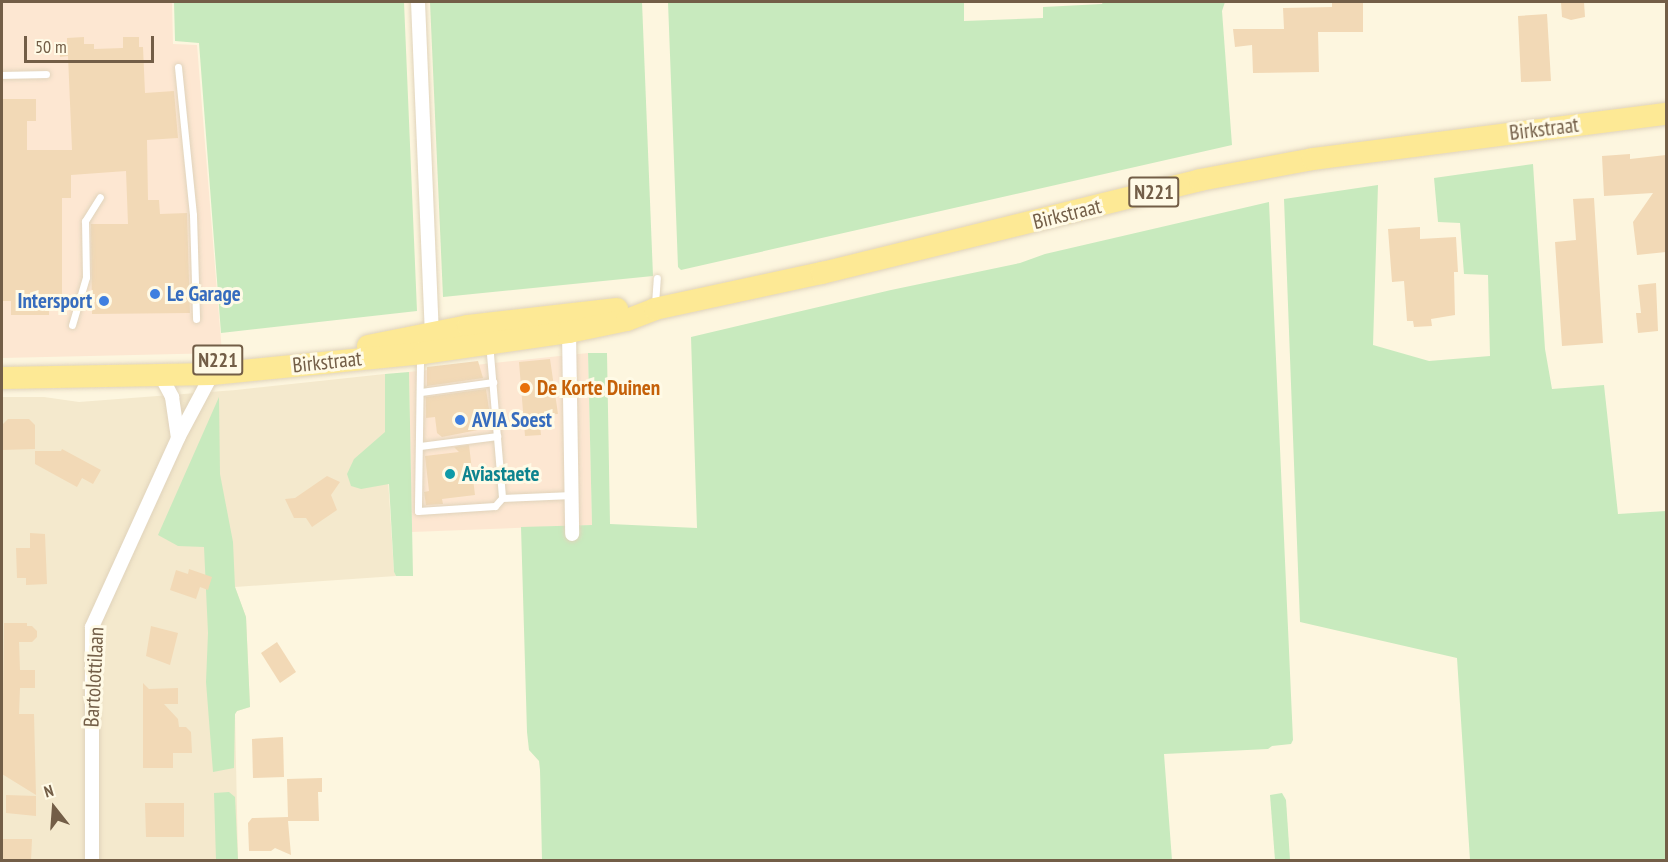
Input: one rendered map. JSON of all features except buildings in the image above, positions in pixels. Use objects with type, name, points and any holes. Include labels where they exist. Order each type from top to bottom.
[{"type":"main road","name":"Birkstraat","points":[[2,378],[212,374],[422,358],[489,348],[627,320],[652,310],[822,273],[1200,180],[1313,159],[1666,114]]},
{"type":"main road","name":"Birkstraat","points":[[2,366],[199,361],[371,345],[432,332],[526,318],[624,309],[652,310]]},
{"type":"street","points":[[418,2],[432,332],[422,358]]},
{"type":"street","points":[[468,326],[489,348],[496,330],[526,318]]},
{"type":"street","points":[[568,332],[572,534]]},
{"type":"street","name":"Bartolottilaan","points":[[92,861],[92,627],[178,438],[212,374]]},
{"type":"street","points":[[161,376],[172,397],[178,438]]},
{"type":"lane","points":[[178,67],[193,215],[196,319]]},
{"type":"lane","points":[[2,75],[46,75]]},
{"type":"lane","points":[[72,325],[86,277],[85,221],[100,197]]},
{"type":"lane","points":[[652,310],[657,278]]},
{"type":"lane","points":[[422,358],[418,512],[495,506],[502,498],[489,348]]},
{"type":"lane","points":[[421,392],[493,382]]},
{"type":"lane","points":[[420,446],[497,436]]},
{"type":"lane","points":[[502,498],[572,495]]},
{"type":"shaded area","points":[[2,2],[172,2],[173,44],[197,45],[222,353],[2,358]]},
{"type":"shaded area","points":[[588,353],[592,525],[412,532],[409,372]]},
{"type":"shaded area","points":[[385,374],[385,432],[396,576],[235,587],[246,617],[250,707],[237,711],[235,714],[238,860],[2,860],[2,397],[44,397],[79,402],[236,390]]},
{"type":"green space","points":[[174,2],[404,2],[417,311],[221,333],[199,43],[175,41]]},
{"type":"green space","points":[[430,2],[642,2],[653,276],[443,297]]},
{"type":"green space","points":[[668,2],[964,2],[964,21],[1043,18],[1043,7],[1102,4],[1103,2],[1225,2],[1222,11],[1232,145],[681,270],[678,267]]},
{"type":"green space","points":[[1533,164],[1545,349],[1552,389],[1604,385],[1618,514],[1666,511],[1666,860],[1470,860],[1457,658],[1300,622],[1284,199],[1378,185],[1373,345],[1429,361],[1490,356],[1488,275],[1464,274],[1460,223],[1438,222],[1434,178]]},
{"type":"green space","points":[[1269,202],[1293,740],[1291,744],[1272,746],[1268,749],[1164,754],[1172,860],[542,860],[539,761],[529,750],[527,732],[521,527],[592,525],[588,353],[607,353],[610,524],[697,528],[691,337],[891,290],[1020,263],[1045,254]]},
{"type":"green space","points":[[409,372],[413,576],[396,576],[389,484],[361,489],[351,486],[347,474],[354,459],[385,432],[385,374]]},
{"type":"green space","points":[[219,397],[220,474],[233,542],[235,587],[246,617],[250,707],[237,711],[235,714],[234,768],[213,772],[206,682],[208,633],[204,547],[178,546],[158,535]]},
{"type":"green space","points":[[229,792],[235,797],[238,860],[216,860],[214,793]]},
{"type":"green space","points":[[1282,793],[1286,800],[1290,860],[1275,860],[1270,795]]},
{"type":"place","name":"Le Garage","points":[[155,294]]},
{"type":"place","name":"Intersport","points":[[104,301]]},
{"type":"place","name":"De Korte Duinen","points":[[525,388]]},
{"type":"place","name":"AVIA Soest","points":[[460,420]]},
{"type":"place","name":"Aviastaete","points":[[450,474]]}]
